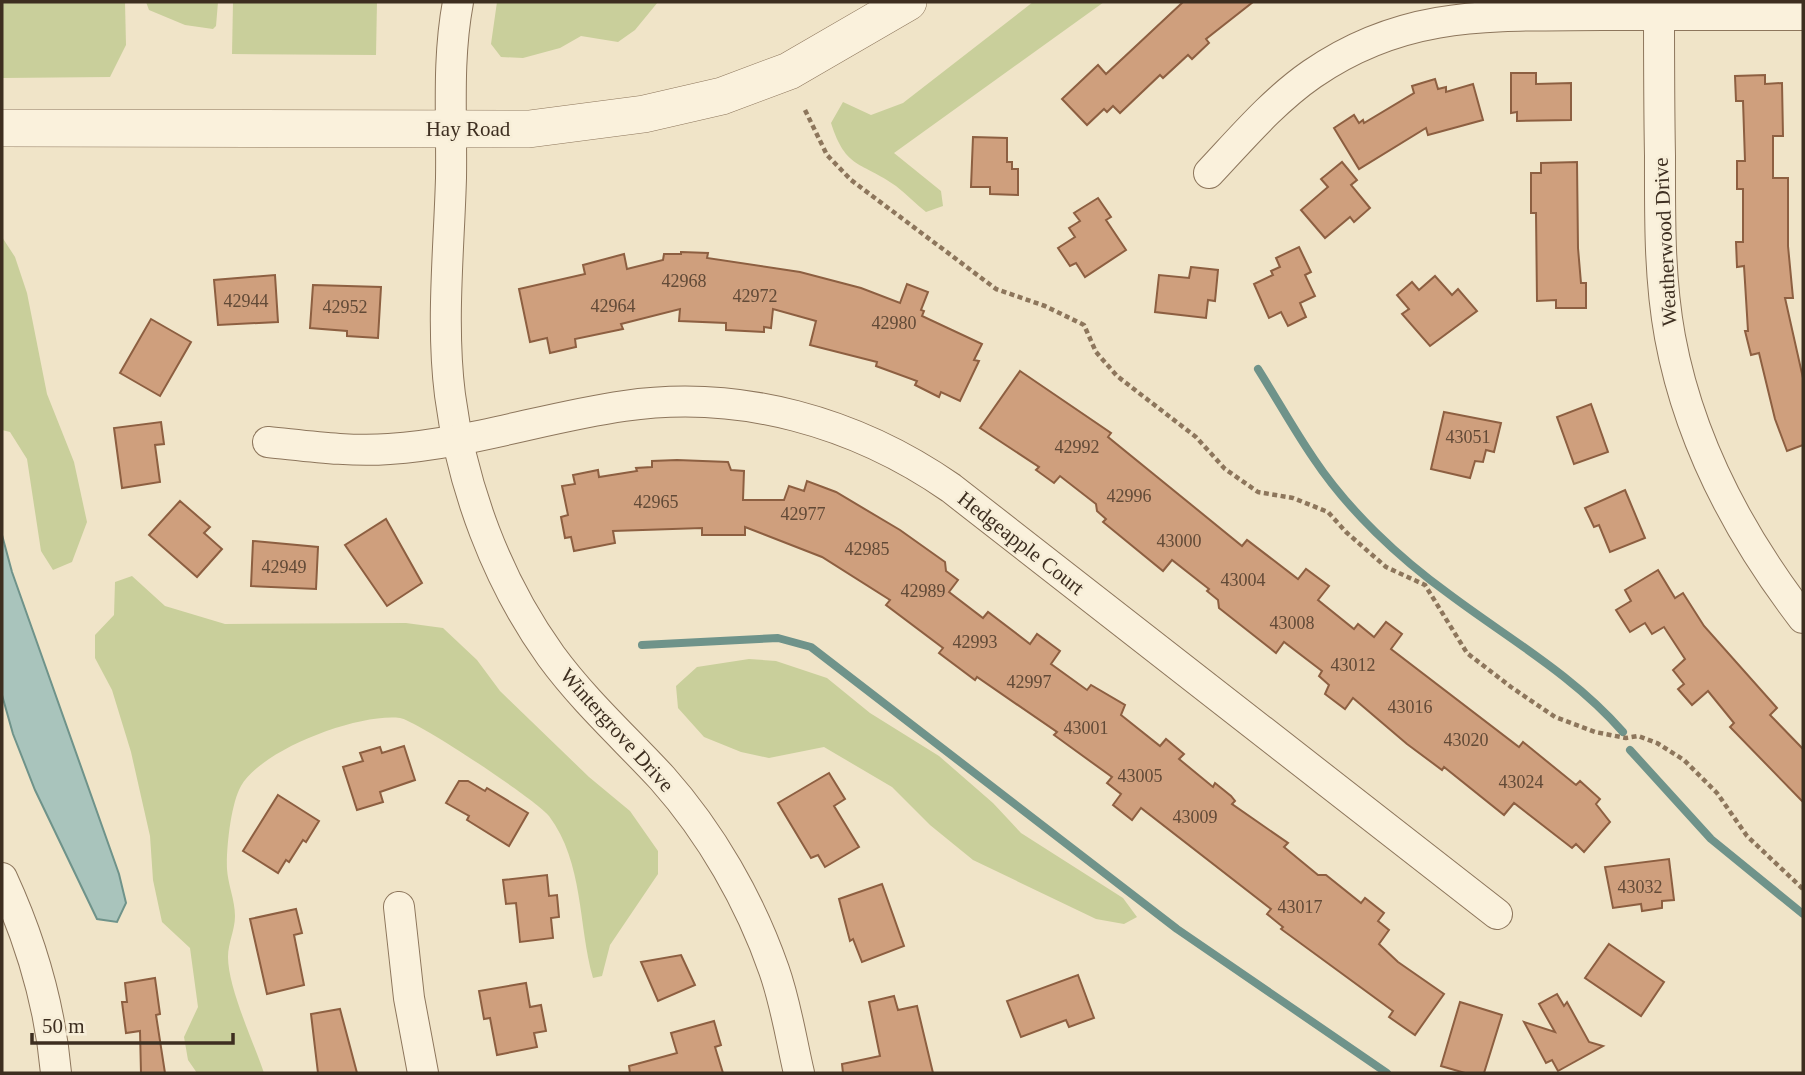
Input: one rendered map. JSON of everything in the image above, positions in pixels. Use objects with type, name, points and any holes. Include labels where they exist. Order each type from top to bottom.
[{"type":"street","name":"Wintergrove Drive","points":[[458,2],[449,71],[452,130],[447,350],[458,438],[476,506],[501,569],[552,656],[599,714],[663,779],[727,869],[758,929],[774,971],[799,1073]]},
{"type":"street","name":"Hay Road","points":[[2,128],[529,129],[644,114],[722,96],[789,71],[908,2]]},
{"type":"street","points":[[1209,173],[1277,102],[1311,74],[1359,46],[1410,27],[1476,16],[1659,8],[1803,15]]},
{"type":"street","name":"Weatherwood Drive","points":[[1659,8],[1660,230],[1670,338],[1697,430],[1717,480],[1753,548],[1803,618]]},
{"type":"street","name":"Hedgeapple Court","points":[[268,442],[345,449],[390,449],[625,406],[717,402],[763,408],[807,418],[882,447],[951,488],[1497,914]]},
{"type":"street","points":[[2,878],[19,915],[40,977],[53,1042],[56,1073]]},
{"type":"street","points":[[399,907],[409,998],[423,1073]]},
{"type":"path","points":[[805,110],[827,155],[850,180],[996,289],[1045,306],[1084,325],[1096,352],[1117,376],[1196,437],[1225,469],[1258,492],[1293,498],[1328,512],[1346,532],[1386,566],[1425,585],[1467,653],[1511,687],[1556,717],[1595,732],[1626,738],[1638,736],[1657,743],[1684,760],[1717,793],[1747,836],[1803,889]]},
{"type":"green space","points":[[2,2],[125,2],[126,45],[110,77],[2,78]]},
{"type":"green space","points":[[146,2],[218,2],[216,26],[213,29],[185,25],[149,10]]},
{"type":"green space","points":[[233,2],[377,2],[376,55],[232,54]]},
{"type":"green space","points":[[497,2],[658,2],[635,30],[618,42],[581,36],[560,48],[523,58],[501,57],[491,44]]},
{"type":"green space","points":[[1033,2],[1104,2],[894,153],[941,191],[943,206],[926,212],[896,186],[849,157],[831,123],[843,102],[871,115],[903,103]]},
{"type":"green space","points":[[2,237],[15,257],[27,293],[47,394],[74,462],[87,522],[72,562],[53,570],[41,551],[27,459],[10,432],[2,430]]},
{"type":"green space","points":[[132,576],[165,606],[225,624],[406,623],[443,628],[477,660],[500,691],[589,777],[630,811],[658,851],[658,874],[610,945],[602,976],[593,978],[569,854],[549,816],[501,779],[411,722],[400,718],[361,721],[313,736],[269,759],[252,772],[237,794],[227,850],[235,916],[229,947],[229,970],[264,1073],[197,1073],[188,1060],[184,1037],[198,1007],[190,948],[162,922],[153,880],[150,836],[131,752],[112,690],[95,658],[95,635],[114,615],[115,582]]},
{"type":"green space","points":[[749,659],[776,661],[827,678],[870,713],[939,756],[993,803],[1021,833],[1123,898],[1137,917],[1124,924],[1096,919],[973,860],[930,825],[892,787],[824,747],[769,758],[741,752],[704,737],[678,708],[676,686],[697,667]]},
{"type":"water","points":[[2,535],[12,572],[119,874],[126,903],[117,922],[97,919],[35,790],[13,734],[2,695]]},
{"type":"building","points":[[1183,2],[1253,2],[1206,39],[1209,43],[1192,59],[1188,55],[1163,78],[1160,75],[1120,113],[1113,106],[1107,112],[1104,109],[1087,125],[1062,99],[1098,65],[1106,74]]},
{"type":"building","points":[[1511,73],[1536,73],[1536,84],[1571,83],[1571,120],[1517,121],[1517,112],[1511,113]]},
{"type":"building","points":[[1765,75],[1765,84],[1782,83],[1783,136],[1773,136],[1773,178],[1788,178],[1788,246],[1793,298],[1785,298],[1803,378],[1803,445],[1787,451],[1775,419],[1759,353],[1751,355],[1745,331],[1748,331],[1744,266],[1737,267],[1736,242],[1743,242],[1743,189],[1737,189],[1737,161],[1745,161],[1743,101],[1736,101],[1735,76]]},
{"type":"building","points":[[1435,79],[1438,89],[1446,87],[1446,92],[1473,84],[1483,120],[1428,135],[1426,128],[1359,169],[1334,128],[1354,115],[1359,123],[1363,120],[1364,123],[1414,93],[1412,86]]},
{"type":"building","points":[[973,137],[1007,138],[1007,162],[1012,162],[1012,169],[1018,169],[1018,195],[990,194],[990,187],[971,187]]},
{"type":"building","points":[[1342,162],[1357,180],[1351,185],[1370,208],[1354,222],[1350,217],[1325,238],[1301,210],[1328,187],[1321,179]]},
{"type":"building","points":[[1577,162],[1578,248],[1581,283],[1586,283],[1586,308],[1556,308],[1556,300],[1537,301],[1536,213],[1531,213],[1531,173],[1541,173],[1541,163]]},
{"type":"building","points":[[1098,198],[1111,217],[1106,220],[1126,250],[1085,277],[1076,263],[1070,266],[1058,248],[1075,237],[1069,228],[1080,221],[1074,213]]},
{"type":"building","points":[[1299,247],[1311,272],[1305,275],[1315,296],[1300,303],[1306,317],[1288,326],[1281,312],[1269,318],[1254,284],[1273,275],[1271,271],[1280,267],[1276,258]]},
{"type":"building","points":[[708,253],[707,258],[800,272],[861,288],[900,303],[907,284],[928,292],[921,310],[924,311],[922,316],[982,344],[974,360],[979,361],[960,401],[941,392],[939,397],[915,385],[917,381],[876,366],[877,362],[810,345],[816,321],[773,309],[771,328],[764,327],[764,332],[726,330],[726,323],[679,321],[680,309],[621,324],[623,329],[575,339],[576,347],[550,353],[547,338],[530,342],[519,289],[585,274],[583,265],[624,254],[627,269],[663,260],[664,254]]},
{"type":"building","points":[[1191,267],[1218,270],[1215,301],[1208,300],[1206,318],[1155,312],[1159,275],[1189,278]]},
{"type":"building","points":[[275,275],[278,322],[218,325],[214,280]]},
{"type":"building","points":[[1435,276],[1452,295],[1458,289],[1477,311],[1430,346],[1402,314],[1409,309],[1397,295],[1412,282],[1419,290]]},
{"type":"building","points":[[313,285],[381,287],[378,338],[347,336],[347,331],[310,328]]},
{"type":"building","points":[[151,319],[191,342],[160,396],[120,373]]},
{"type":"building","points":[[1020,371],[1111,433],[1108,437],[1242,546],[1247,540],[1298,579],[1306,569],[1329,586],[1318,600],[1354,629],[1358,624],[1374,637],[1386,622],[1402,634],[1391,649],[1519,747],[1523,742],[1576,785],[1580,781],[1600,799],[1596,804],[1610,822],[1584,852],[1576,844],[1572,848],[1514,803],[1504,815],[1444,767],[1442,770],[1407,744],[1353,698],[1345,709],[1325,694],[1329,685],[1319,676],[1322,671],[1284,642],[1276,653],[1219,608],[1218,600],[1207,591],[1209,589],[1172,560],[1163,571],[1103,522],[1106,519],[1097,511],[1096,504],[1060,476],[1054,483],[1036,470],[1039,467],[980,428]]},
{"type":"building","points":[[1591,404],[1608,452],[1574,464],[1557,417]]},
{"type":"building","points":[[1444,412],[1501,423],[1494,452],[1486,450],[1483,462],[1475,461],[1470,478],[1431,469]]},
{"type":"building","points":[[161,422],[164,444],[155,445],[160,482],[122,488],[114,428]]},
{"type":"building","points":[[652,461],[728,462],[731,470],[744,471],[743,500],[784,500],[789,486],[804,491],[807,481],[836,492],[900,530],[945,562],[946,571],[958,580],[949,592],[983,618],[988,612],[1030,644],[1037,634],[1060,651],[1051,664],[1087,690],[1091,685],[1125,705],[1121,715],[1160,746],[1166,739],[1184,754],[1179,759],[1213,787],[1215,783],[1231,796],[1235,801],[1232,804],[1288,843],[1284,847],[1318,875],[1326,875],[1361,903],[1365,898],[1384,913],[1378,921],[1389,930],[1379,944],[1398,962],[1444,994],[1415,1035],[1389,1017],[1393,1011],[1281,929],[1283,927],[1267,914],[1271,909],[1141,808],[1132,820],[1113,805],[1121,794],[1107,783],[1112,777],[1054,735],[1057,732],[977,677],[975,680],[939,653],[943,648],[886,605],[890,600],[822,557],[745,527],[745,535],[702,535],[702,528],[613,531],[615,543],[574,551],[571,537],[565,538],[561,517],[568,515],[562,486],[575,484],[573,475],[598,470],[599,477],[652,467]]},
{"type":"building","points":[[1625,490],[1645,538],[1610,552],[1599,525],[1594,527],[1585,508]]},
{"type":"building","points":[[180,501],[210,527],[204,533],[222,549],[197,577],[149,535]]},
{"type":"building","points":[[386,519],[422,583],[387,606],[345,545]]},
{"type":"building","points":[[253,541],[318,547],[316,589],[251,586]]},
{"type":"building","points":[[1658,570],[1675,598],[1683,593],[1704,626],[1777,708],[1770,715],[1803,749],[1803,802],[1730,727],[1734,723],[1708,691],[1692,705],[1678,689],[1684,684],[1673,670],[1685,659],[1664,627],[1652,634],[1645,623],[1630,632],[1616,610],[1631,601],[1625,590]]},
{"type":"building","points":[[404,746],[415,780],[380,792],[383,802],[357,810],[343,767],[363,761],[360,753],[380,747],[382,753]]},
{"type":"building","points":[[829,773],[845,799],[834,806],[859,847],[825,867],[818,855],[811,858],[778,803]]},
{"type":"building","points":[[459,781],[468,781],[485,791],[487,788],[528,813],[509,846],[467,820],[469,816],[446,803]]},
{"type":"building","points":[[278,795],[319,821],[306,842],[303,840],[289,862],[286,860],[278,873],[243,851]]},
{"type":"building","points":[[1669,859],[1674,900],[1662,901],[1662,908],[1642,911],[1641,904],[1613,908],[1605,867]]},
{"type":"building","points":[[547,875],[549,896],[557,895],[559,917],[551,918],[553,938],[520,942],[516,903],[506,904],[503,880]]},
{"type":"building","points":[[882,884],[904,946],[862,962],[853,939],[850,941],[839,899]]},
{"type":"building","points":[[296,909],[302,933],[294,935],[304,985],[267,994],[250,919]]},
{"type":"building","points":[[1609,944],[1664,982],[1641,1016],[1585,978]]},
{"type":"building","points":[[681,955],[695,985],[658,1001],[641,962]]},
{"type":"building","points":[[1078,975],[1094,1018],[1069,1027],[1066,1020],[1021,1037],[1007,1001]]},
{"type":"building","points":[[155,978],[160,1014],[156,1015],[165,1073],[141,1073],[140,1031],[126,1033],[122,1002],[127,1002],[125,983]]},
{"type":"building","points":[[526,983],[530,1007],[541,1005],[546,1031],[534,1033],[537,1047],[497,1055],[490,1018],[484,1019],[479,991]]},
{"type":"building","points":[[1557,994],[1564,1006],[1567,1002],[1589,1042],[1603,1046],[1558,1071],[1552,1060],[1546,1063],[1524,1022],[1555,1032],[1539,1004]]},
{"type":"building","points":[[894,996],[898,1010],[917,1006],[933,1073],[843,1073],[842,1064],[880,1056],[869,1002]]},
{"type":"building","points":[[1460,1002],[1502,1015],[1484,1073],[1465,1073],[1441,1066]]},
{"type":"building","points":[[340,1009],[357,1073],[318,1073],[311,1014]]},
{"type":"building","points":[[714,1021],[721,1045],[715,1047],[723,1073],[630,1073],[629,1066],[677,1053],[671,1033]]},
{"type":"waterway","points":[[1258,369],[1299,437],[1358,515],[1430,580],[1562,675],[1623,732]]},
{"type":"waterway","points":[[642,645],[778,638],[811,647],[1177,929],[1387,1073]]},
{"type":"waterway","points":[[1630,750],[1711,839],[1803,914]]}]
